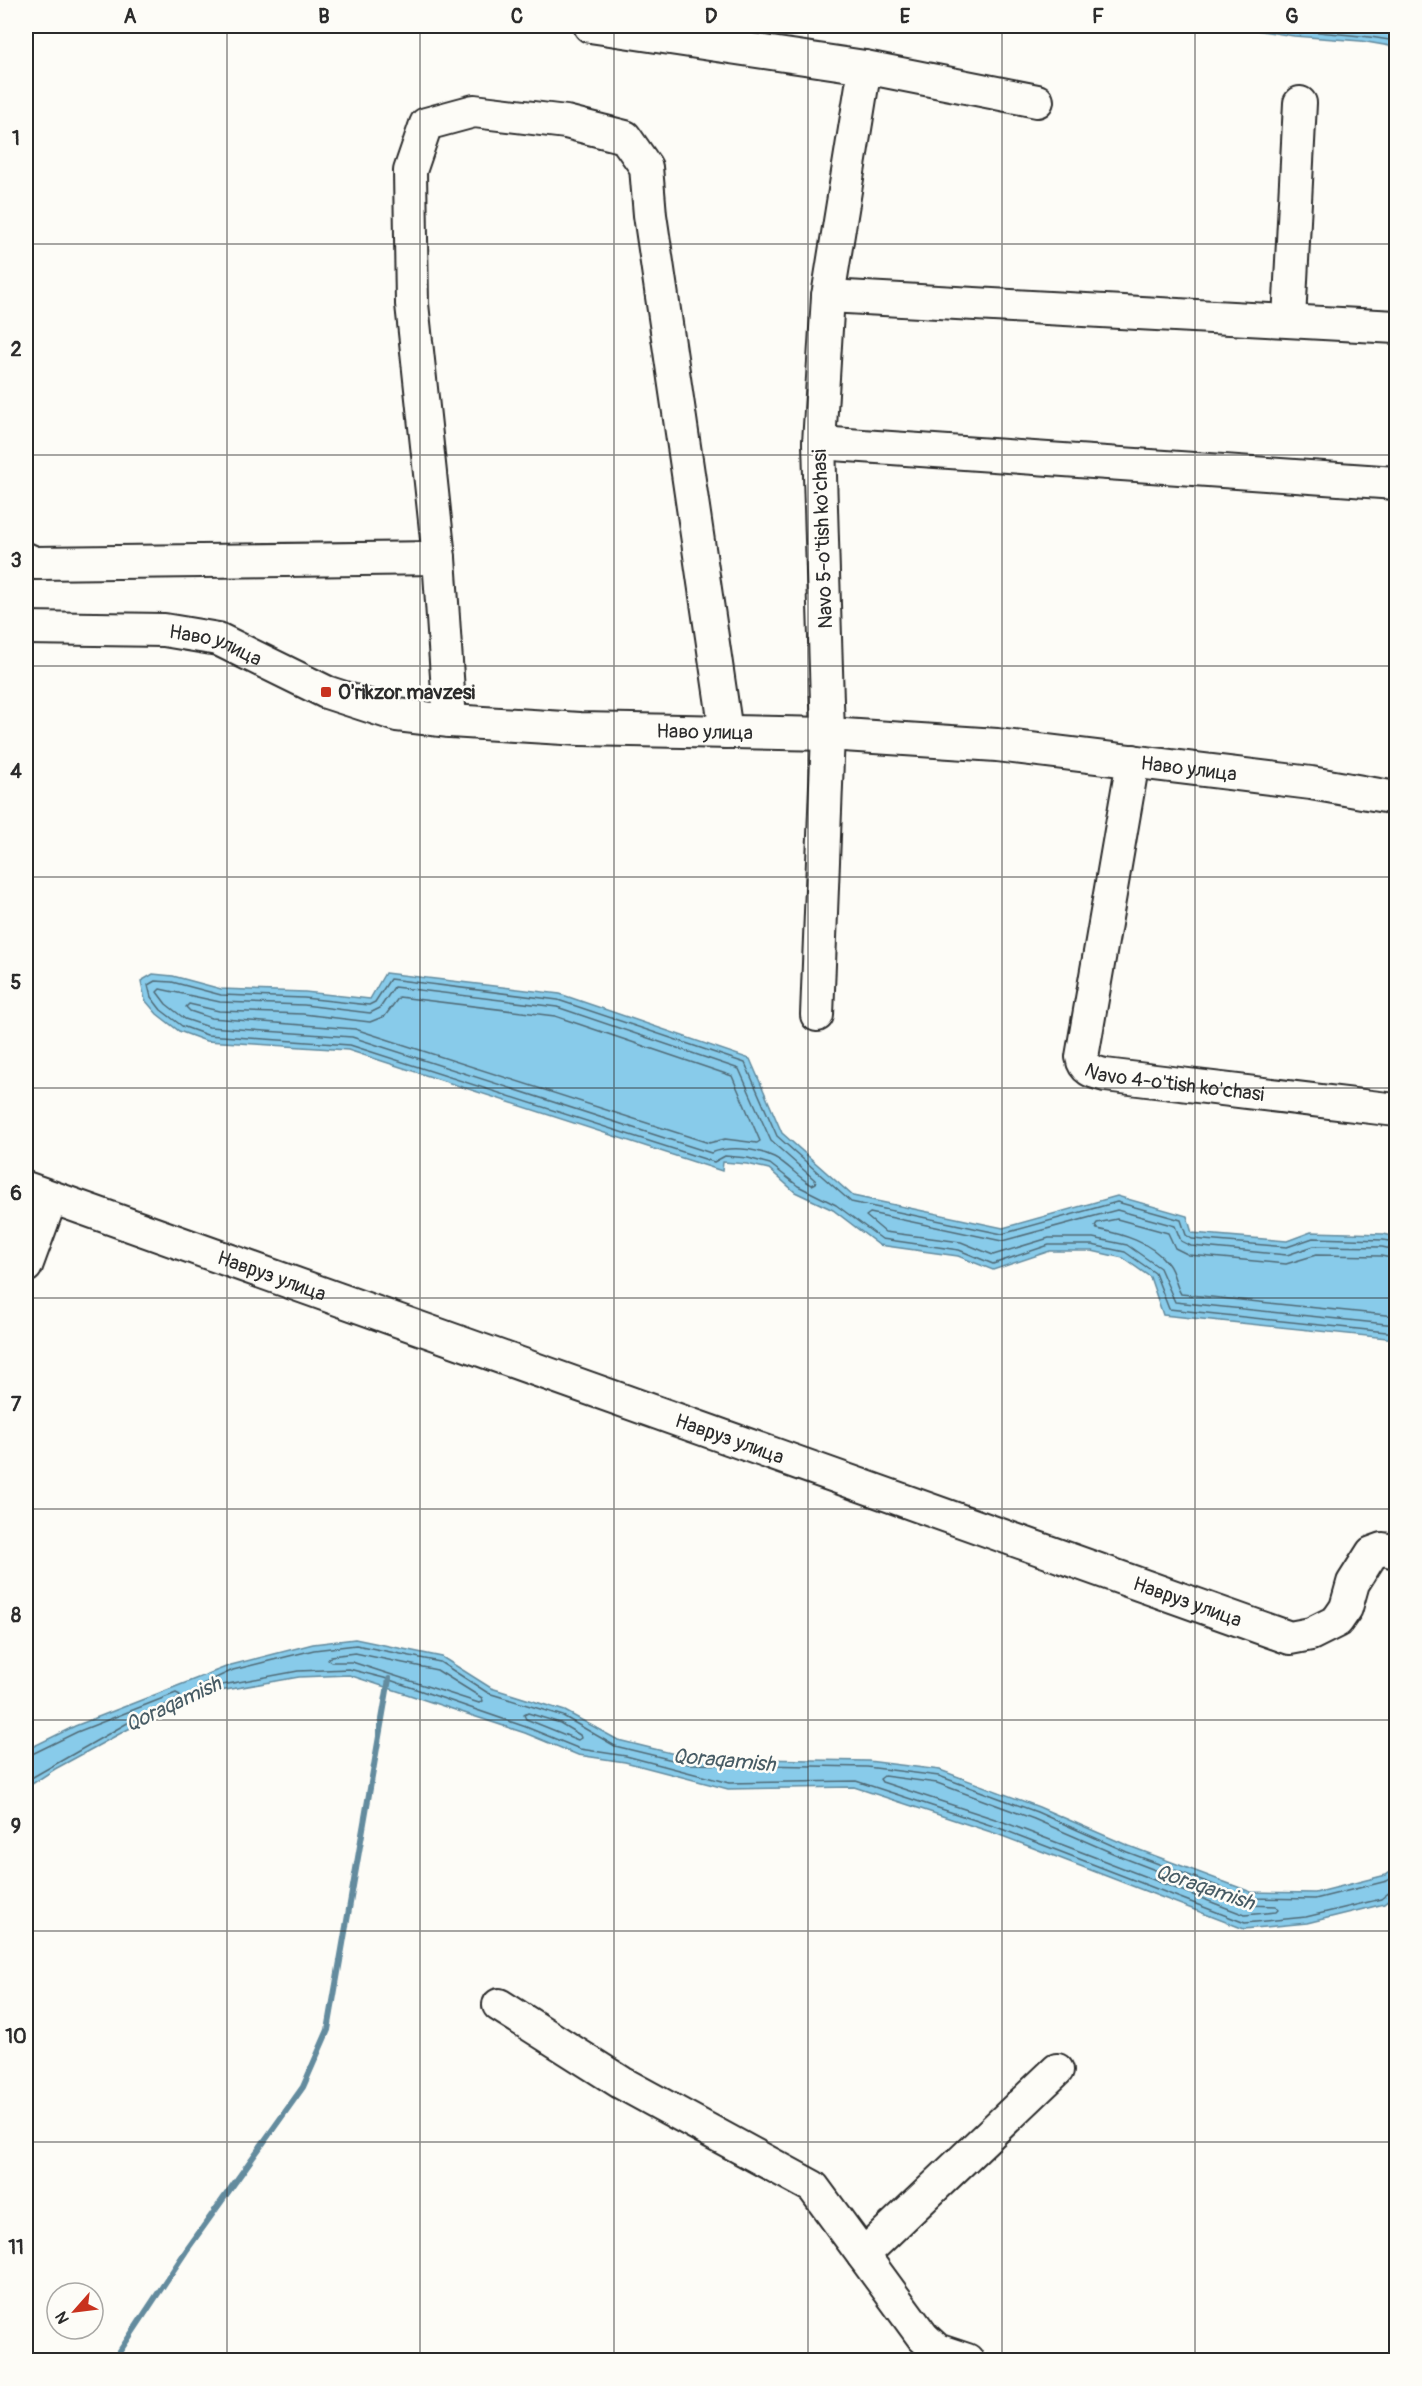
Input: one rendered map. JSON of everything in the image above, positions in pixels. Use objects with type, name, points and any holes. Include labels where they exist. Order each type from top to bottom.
[{"type":"street","points":[[590,26],[865,67],[1037,101]]},
{"type":"street","name":"Navo 5-o'tish ko'chasi","points":[[817,1015],[828,734],[819,443],[828,296],[865,67]]},
{"type":"street","points":[[1289,320],[1300,103]]},
{"type":"street","points":[[450,721],[439,558],[412,304],[410,171],[426,124],[474,111],[566,122],[625,137],[646,167],[650,215],[726,732]]},
{"type":"street","points":[[828,296],[1396,327]]},
{"type":"street","points":[[819,443],[1396,483]]},
{"type":"street","points":[[26,559],[34,563],[439,558]]},
{"type":"street","name":"Наво улица","points":[[26,628],[164,630],[218,639],[326,692],[397,715],[450,721],[580,729],[828,734],[997,745],[1311,783],[1396,798]]},
{"type":"street","name":"Navo 4-o'tish ko'chasi","points":[[1133,761],[1082,1057],[1083,1064],[1090,1071],[1105,1075],[1396,1110]]},
{"type":"street","points":[[26,1266],[38,1193]]},
{"type":"street","name":"Навруз улица","points":[[38,1193],[1290,1638],[1311,1634],[1337,1621],[1346,1608],[1353,1583],[1372,1553],[1383,1549],[1396,1552]]},
{"type":"street","points":[[499,2005],[622,2083],[813,2187],[923,2337],[937,2350],[967,2361]]},
{"type":"street","points":[[863,2255],[1057,2070]]},
{"type":"water","points":[[1229,26],[1396,26],[1396,47],[1361,41],[1294,36]]},
{"type":"water","points":[[385,973],[560,994],[750,1059],[782,1133],[853,1196],[1003,1228],[1117,1196],[1187,1216],[1192,1233],[1287,1241],[1311,1232],[1384,1234],[1396,1237],[1396,1339],[1163,1315],[1150,1277],[1123,1258],[1092,1251],[1050,1251],[993,1270],[958,1256],[879,1245],[833,1210],[795,1192],[769,1169],[723,1162],[722,1171],[348,1050],[206,1041],[179,1031],[157,1014],[145,1000],[141,981],[153,974],[173,976],[221,989],[305,992],[370,999]]},
{"type":"water","name":"Qoraqamish","points":[[355,1639],[442,1657],[491,1688],[565,1711],[618,1740],[691,1758],[868,1761],[940,1770],[1251,1892],[1315,1893],[1386,1875],[1396,1868],[1396,1894],[1384,1904],[1307,1923],[1244,1929],[997,1834],[854,1787],[728,1789],[625,1762],[578,1755],[525,1733],[349,1675],[299,1677],[203,1694],[134,1726],[55,1769],[26,1788],[26,1753],[32,1747],[75,1726],[231,1665],[313,1644]]},
{"type":"waterway","points":[[114,2360],[186,2251],[303,2087],[328,2030],[389,1679]]},
{"type":"place","name":"O'rikzor mavzesi","points":[[326,692]]}]
